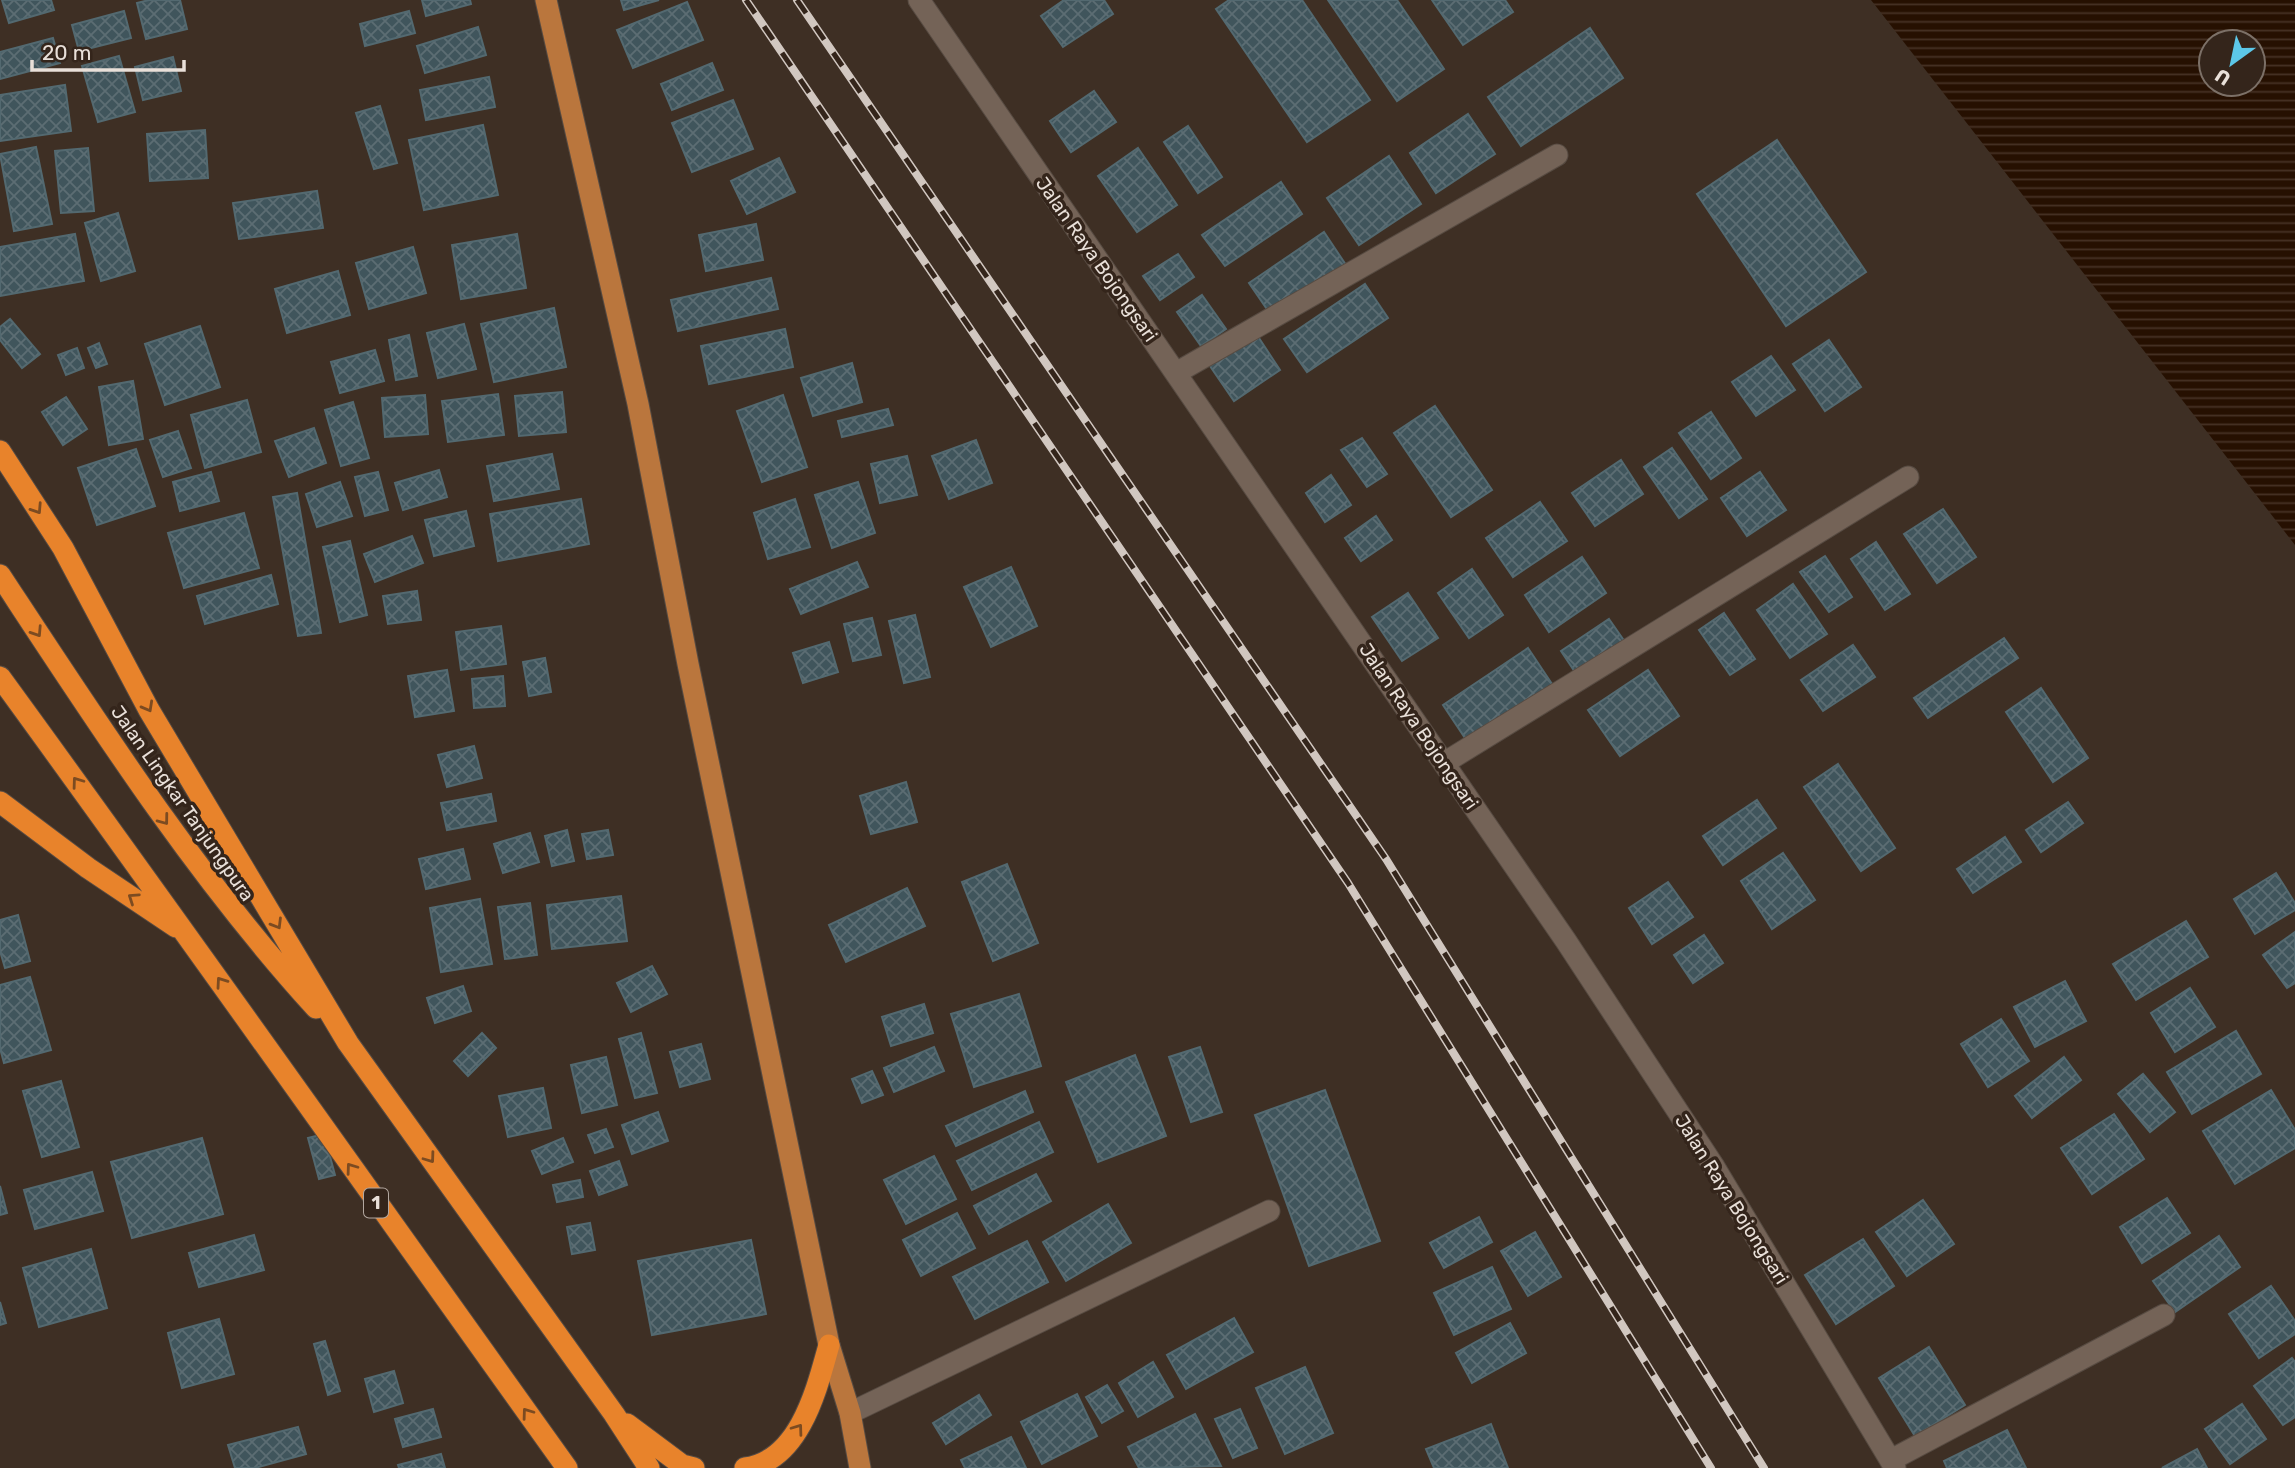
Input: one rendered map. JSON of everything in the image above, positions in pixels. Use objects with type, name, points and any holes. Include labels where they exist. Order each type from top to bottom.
[{"type":"highway","points":[[0,451],[62,548],[149,710],[348,1043],[614,1414],[649,1468]]},
{"type":"highway","name":"Jalan Lingkar Tanjungpura","points":[[0,575],[166,822],[255,941],[348,1043]]},
{"type":"highway","name":"1","points":[[0,677],[189,936],[326,1134],[567,1468]]},
{"type":"highway","points":[[0,802],[88,867],[189,936]]},
{"type":"highway","points":[[744,1468],[774,1454],[800,1430],[814,1399],[829,1345]]},
{"type":"highway","points":[[614,1414],[682,1465],[694,1468]]},
{"type":"main road","points":[[546,0],[638,404],[688,664],[829,1345],[850,1413],[860,1468]]},
{"type":"street","name":"Jalan Raya Bojongsari","points":[[919,0],[1444,763],[1713,1165],[1893,1464]]},
{"type":"street","points":[[1176,373],[1558,155]]},
{"type":"street","points":[[1444,763],[1908,477]]},
{"type":"street","points":[[850,1413],[1269,1211]]},
{"type":"street","points":[[1893,1464],[2164,1315]]},
{"type":"shaded area","points":[[1871,0],[2295,0],[2295,545]]},
{"type":"building","points":[[2,0],[51,0],[54,10],[9,23]]},
{"type":"building","points":[[149,0],[180,0],[187,29],[146,39],[137,3]]},
{"type":"building","points":[[422,0],[470,0],[471,4],[426,16]]},
{"type":"building","points":[[621,0],[659,0],[624,10]]},
{"type":"building","points":[[1064,0],[1104,0],[1113,14],[1063,47],[1041,16]]},
{"type":"building","points":[[1229,0],[1302,0],[1370,100],[1307,142],[1216,9]]},
{"type":"building","points":[[1328,0],[1397,0],[1444,69],[1397,101]]},
{"type":"building","points":[[1432,0],[1505,0],[1513,12],[1463,45]]},
{"type":"building","points":[[687,2],[703,40],[633,68],[617,30]]},
{"type":"building","points":[[124,11],[131,38],[79,51],[72,25]]},
{"type":"building","points":[[409,11],[415,33],[365,46],[360,24]]},
{"type":"building","points":[[478,27],[486,55],[425,73],[417,46]]},
{"type":"building","points":[[1590,28],[1623,78],[1521,146],[1488,97]]},
{"type":"building","points":[[53,38],[60,63],[0,79],[0,52]]},
{"type":"building","points":[[119,56],[135,112],[98,122],[82,66]]},
{"type":"building","points":[[173,57],[181,91],[143,100],[135,67]]},
{"type":"building","points":[[712,63],[723,90],[672,110],[661,84]]},
{"type":"building","points":[[489,77],[495,107],[426,120],[420,90]]},
{"type":"building","points":[[65,85],[71,131],[0,141],[0,95]]},
{"type":"building","points":[[1094,91],[1116,122],[1071,152],[1050,121]]},
{"type":"building","points":[[733,100],[753,149],[692,172],[672,123]]},
{"type":"building","points":[[380,106],[397,163],[374,169],[356,113]]},
{"type":"building","points":[[1468,114],[1495,154],[1436,193],[1410,153]]},
{"type":"building","points":[[483,125],[498,195],[424,210],[409,140]]},
{"type":"building","points":[[1188,126],[1222,177],[1198,193],[1164,142]]},
{"type":"building","points":[[205,130],[208,178],[150,181],[147,134]]},
{"type":"building","points":[[1777,140],[1866,272],[1786,326],[1697,194]]},
{"type":"building","points":[[36,147],[52,224],[14,231],[0,154]]},
{"type":"building","points":[[88,148],[94,211],[61,213],[55,151]]},
{"type":"building","points":[[1138,148],[1177,205],[1137,232],[1098,176]]},
{"type":"building","points":[[1389,156],[1421,204],[1359,245],[1327,198]]},
{"type":"building","points":[[779,158],[795,192],[747,214],[731,181]]},
{"type":"building","points":[[1281,182],[1302,214],[1225,266],[1202,235]]},
{"type":"building","points":[[317,191],[323,228],[239,239],[233,203]]},
{"type":"building","points":[[118,213],[135,271],[101,281],[85,223]]},
{"type":"building","points":[[756,224],[763,260],[706,271],[699,235]]},
{"type":"building","points":[[1324,232],[1346,265],[1271,315],[1249,283]]},
{"type":"building","points":[[75,234],[84,281],[0,296],[0,247]]},
{"type":"building","points":[[517,234],[526,288],[461,299],[452,245]]},
{"type":"building","points":[[413,247],[426,293],[369,309],[356,263]]},
{"type":"building","points":[[1178,254],[1194,277],[1160,300],[1143,276]]},
{"type":"building","points":[[338,271],[350,315],[287,333],[275,289]]},
{"type":"building","points":[[771,278],[778,309],[678,331],[671,300]]},
{"type":"building","points":[[1365,284],[1388,318],[1307,372],[1284,339]]},
{"type":"building","points":[[1202,295],[1226,329],[1201,346],[1177,312]]},
{"type":"building","points":[[554,308],[566,367],[494,382],[481,324]]},
{"type":"building","points":[[10,319],[40,354],[22,368],[0,340],[0,327]]},
{"type":"building","points":[[464,324],[476,369],[438,378],[427,333]]},
{"type":"building","points":[[200,326],[220,387],[165,405],[145,344]]},
{"type":"building","points":[[785,329],[793,367],[709,384],[701,346]]},
{"type":"building","points":[[409,335],[417,376],[396,380],[389,340]]},
{"type":"building","points":[[1257,335],[1280,370],[1234,401],[1210,366]]},
{"type":"building","points":[[1829,340],[1861,387],[1825,411],[1793,364]]},
{"type":"building","points":[[99,343],[107,364],[96,368],[88,348]]},
{"type":"building","points":[[77,348],[84,368],[66,375],[58,355]]},
{"type":"building","points":[[375,350],[384,381],[340,393],[331,362]]},
{"type":"building","points":[[1771,356],[1795,390],[1756,416],[1732,382]]},
{"type":"building","points":[[852,363],[862,402],[813,416],[801,378]]},
{"type":"building","points":[[133,381],[143,439],[109,445],[99,387]]},
{"type":"building","points":[[562,392],[566,432],[519,436],[515,396]]},
{"type":"building","points":[[498,394],[504,435],[448,442],[442,401]]},
{"type":"building","points":[[425,395],[428,434],[385,437],[382,398]]},
{"type":"building","points":[[783,395],[807,467],[762,482],[737,411]]},
{"type":"building","points":[[66,397],[87,429],[63,445],[42,412]]},
{"type":"building","points":[[247,400],[261,452],[205,468],[191,415]]},
{"type":"building","points":[[353,402],[369,458],[341,466],[325,410]]},
{"type":"building","points":[[1435,406],[1492,490],[1451,517],[1394,433]]},
{"type":"building","points":[[888,409],[893,425],[842,437],[838,421]]},
{"type":"building","points":[[1711,412],[1741,458],[1711,479],[1679,433]]},
{"type":"building","points":[[314,428],[326,463],[289,477],[275,441]]},
{"type":"building","points":[[178,431],[191,468],[163,477],[150,440]]},
{"type":"building","points":[[1362,438],[1387,474],[1367,487],[1341,450]]},
{"type":"building","points":[[976,440],[992,483],[949,499],[932,456]]},
{"type":"building","points":[[1672,448],[1707,499],[1679,518],[1644,467]]},
{"type":"building","points":[[136,449],[155,506],[97,525],[78,468]]},
{"type":"building","points":[[552,454],[559,489],[494,501],[487,466]]},
{"type":"building","points":[[907,456],[917,495],[880,503],[871,464]]},
{"type":"building","points":[[1621,460],[1643,494],[1595,526],[1572,493]]},
{"type":"building","points":[[439,470],[447,497],[403,510],[395,483]]},
{"type":"building","points":[[211,472],[219,501],[180,511],[173,482]]},
{"type":"building","points":[[378,472],[388,510],[365,516],[355,477]]},
{"type":"building","points":[[1760,472],[1786,510],[1747,536],[1721,498]]},
{"type":"building","points":[[1331,475],[1351,505],[1325,522],[1306,493]]},
{"type":"building","points":[[340,482],[352,516],[317,527],[306,494]]},
{"type":"building","points":[[858,482],[875,533],[832,548],[815,495]]},
{"type":"building","points":[[297,493],[321,633],[298,636],[273,497]]},
{"type":"building","points":[[581,499],[589,544],[498,561],[490,514]]},
{"type":"building","points":[[795,499],[810,547],[768,559],[754,513]]},
{"type":"building","points":[[1540,502],[1567,541],[1513,577],[1486,538]]},
{"type":"building","points":[[1943,509],[1976,557],[1937,583],[1904,534]]},
{"type":"building","points":[[466,511],[474,546],[434,556],[425,520]]},
{"type":"building","points":[[244,513],[259,568],[184,588],[168,533]]},
{"type":"building","points":[[1376,516],[1392,540],[1361,561],[1345,538]]},
{"type":"building","points":[[412,536],[423,563],[375,582],[364,554]]},
{"type":"building","points":[[350,541],[367,615],[340,622],[323,547]]},
{"type":"building","points":[[1876,542],[1910,594],[1885,610],[1851,559]]},
{"type":"building","points":[[1825,556],[1852,597],[1829,612],[1800,572]]},
{"type":"building","points":[[1582,557],[1606,593],[1549,632],[1525,595]]},
{"type":"building","points":[[857,562],[868,587],[801,614],[790,589]]},
{"type":"building","points":[[1011,567],[1037,626],[991,647],[964,587]]},
{"type":"building","points":[[1472,569],[1503,615],[1469,638],[1438,593]]},
{"type":"building","points":[[271,575],[278,604],[205,624],[197,596]]},
{"type":"building","points":[[1793,584],[1827,634],[1790,658],[1757,610]]},
{"type":"building","points":[[417,591],[421,620],[388,624],[383,596]]},
{"type":"building","points":[[1408,593],[1438,638],[1402,661],[1372,617]]},
{"type":"building","points":[[1724,613],[1755,659],[1730,675],[1699,630]]},
{"type":"building","points":[[915,615],[930,677],[904,683],[889,621]]},
{"type":"building","points":[[872,618],[881,655],[853,661],[844,624]]},
{"type":"building","points":[[1609,619],[1625,642],[1577,675],[1561,651]]},
{"type":"building","points":[[501,626],[506,664],[461,670],[456,632]]},
{"type":"building","points":[[2004,638],[2018,658],[1928,718],[1914,698]]},
{"type":"building","points":[[829,642],[838,672],[803,683],[793,653]]},
{"type":"building","points":[[1853,645],[1875,677],[1823,711],[1801,680]]},
{"type":"building","points":[[1528,648],[1554,687],[1469,744],[1443,705]]},
{"type":"building","points":[[545,658],[551,692],[529,696],[523,662]]},
{"type":"building","points":[[447,670],[454,711],[415,717],[408,676]]},
{"type":"building","points":[[1648,670],[1679,716],[1620,756],[1588,710]]},
{"type":"building","points":[[503,676],[505,706],[474,708],[472,679]]},
{"type":"building","points":[[2041,688],[2088,758],[2053,782],[2006,712]]},
{"type":"building","points":[[474,746],[482,778],[447,787],[438,755]]},
{"type":"building","points":[[1838,764],[1895,848],[1861,871],[1804,787]]},
{"type":"building","points":[[906,782],[917,822],[871,834],[860,796]]},
{"type":"building","points":[[491,794],[496,821],[447,830],[441,803]]},
{"type":"building","points":[[1757,800],[1776,828],[1723,865],[1703,836]]},
{"type":"building","points":[[2068,802],[2083,823],[2041,852],[2026,830]]},
{"type":"building","points":[[567,830],[574,861],[552,866],[545,836]]},
{"type":"building","points":[[608,830],[613,855],[587,859],[582,834]]},
{"type":"building","points":[[530,833],[539,862],[503,873],[494,844]]},
{"type":"building","points":[[2005,837],[2021,862],[1973,893],[1957,869]]},
{"type":"building","points":[[463,849],[470,879],[426,889],[419,859]]},
{"type":"building","points":[[1783,853],[1815,900],[1772,929],[1741,881]]},
{"type":"building","points":[[1007,864],[1038,943],[993,961],[962,882]]},
{"type":"building","points":[[2276,873],[2295,903],[2295,910],[2255,934],[2234,899]]},
{"type":"building","points":[[1668,882],[1693,917],[1652,944],[1629,908]]},
{"type":"building","points":[[907,888],[925,926],[846,962],[829,925]]},
{"type":"building","points":[[621,896],[627,941],[552,949],[547,905]]},
{"type":"building","points":[[480,899],[492,964],[441,972],[430,908]]},
{"type":"building","points":[[530,903],[537,955],[505,959],[498,907]]},
{"type":"building","points":[[18,915],[30,961],[5,968],[0,951],[0,920]]},
{"type":"building","points":[[2186,921],[2208,957],[2136,1000],[2113,964]]},
{"type":"building","points":[[2295,932],[2295,983],[2287,988],[2263,955]]},
{"type":"building","points":[[1704,935],[1723,963],[1693,983],[1674,955]]},
{"type":"building","points":[[652,966],[667,994],[631,1012],[617,983]]},
{"type":"building","points":[[30,977],[51,1050],[4,1063],[0,1048],[0,985]]},
{"type":"building","points":[[2065,981],[2086,1021],[2035,1047],[2014,1007]]},
{"type":"building","points":[[463,986],[471,1011],[435,1023],[427,998]]},
{"type":"building","points":[[2190,988],[2215,1027],[2175,1052],[2151,1013]]},
{"type":"building","points":[[1019,994],[1041,1066],[974,1087],[951,1014]]},
{"type":"building","points":[[924,1004],[933,1033],[891,1046],[882,1017]]},
{"type":"building","points":[[2001,1019],[2029,1061],[1988,1087],[1961,1044]]},
{"type":"building","points":[[2236,1031],[2261,1074],[2192,1114],[2167,1072]]},
{"type":"building","points":[[482,1033],[496,1048],[468,1076],[454,1061]]},
{"type":"building","points":[[641,1033],[657,1093],[635,1098],[619,1039]]},
{"type":"building","points":[[701,1044],[710,1079],[680,1087],[670,1052]]},
{"type":"building","points":[[934,1047],[944,1071],[894,1092],[884,1068]]},
{"type":"building","points":[[1200,1047],[1222,1112],[1191,1122],[1169,1057]]},
{"type":"building","points":[[1135,1055],[1166,1136],[1098,1162],[1066,1082]]},
{"type":"building","points":[[606,1057],[617,1105],[582,1113],[571,1065]]},
{"type":"building","points":[[2064,1057],[2081,1080],[2032,1118],[2015,1096]]},
{"type":"building","points":[[872,1071],[883,1095],[862,1103],[852,1079]]},
{"type":"building","points":[[2143,1074],[2175,1112],[2150,1132],[2118,1094]]},
{"type":"building","points":[[61,1081],[79,1147],[42,1157],[23,1091]]},
{"type":"building","points":[[543,1088],[551,1128],[508,1137],[499,1096]]},
{"type":"building","points":[[1325,1090],[1380,1241],[1309,1266],[1255,1115]]},
{"type":"building","points":[[2271,1090],[2295,1130],[2295,1148],[2235,1184],[2203,1131]]},
{"type":"building","points":[[1025,1091],[1033,1112],[956,1146],[946,1126]]},
{"type":"building","points":[[658,1112],[668,1141],[632,1154],[622,1125]]},
{"type":"building","points":[[2114,1114],[2144,1159],[2092,1194],[2061,1148]]},
{"type":"building","points":[[1039,1122],[1053,1152],[972,1190],[957,1161]]},
{"type":"building","points":[[606,1129],[613,1147],[595,1153],[588,1135]]},
{"type":"building","points":[[324,1134],[335,1175],[319,1179],[308,1138]]},
{"type":"building","points":[[202,1138],[223,1214],[132,1238],[111,1162]]},
{"type":"building","points":[[563,1138],[573,1162],[542,1174],[532,1151]]},
{"type":"building","points":[[934,1156],[956,1199],[906,1224],[884,1180]]},
{"type":"building","points":[[619,1161],[627,1185],[599,1195],[590,1171]]},
{"type":"building","points":[[92,1172],[103,1211],[35,1229],[24,1190]]},
{"type":"building","points":[[1036,1174],[1051,1201],[989,1234],[974,1206]]},
{"type":"building","points":[[580,1180],[583,1197],[557,1202],[553,1185]]},
{"type":"building","points":[[0,1186],[7,1213],[0,1215]]},
{"type":"building","points":[[2167,1198],[2190,1233],[2142,1263],[2120,1227]]},
{"type":"building","points":[[1923,1200],[1954,1244],[1907,1276],[1876,1232]]},
{"type":"building","points":[[1108,1204],[1131,1243],[1066,1281],[1043,1242]]},
{"type":"building","points":[[957,1213],[975,1248],[921,1276],[903,1240]]},
{"type":"building","points":[[1479,1217],[1492,1242],[1444,1268],[1430,1243]]},
{"type":"building","points":[[590,1223],[595,1250],[572,1254],[567,1227]]},
{"type":"building","points":[[1535,1232],[1561,1277],[1528,1296],[1501,1251]]},
{"type":"building","points":[[254,1235],[264,1270],[199,1287],[189,1253]]},
{"type":"building","points":[[2219,1236],[2240,1267],[2175,1312],[2153,1281]]},
{"type":"building","points":[[1863,1239],[1894,1286],[1836,1324],[1805,1275]]},
{"type":"building","points":[[751,1240],[766,1314],[652,1335],[638,1261]]},
{"type":"building","points":[[1027,1241],[1048,1282],[975,1319],[953,1277]]},
{"type":"building","points":[[91,1249],[107,1308],[39,1327],[23,1268]]},
{"type":"building","points":[[1492,1267],[1511,1309],[1454,1335],[1434,1293]]},
{"type":"building","points":[[2271,1286],[2295,1321],[2295,1334],[2259,1358],[2229,1314]]},
{"type":"building","points":[[0,1302],[6,1323],[0,1325]]},
{"type":"building","points":[[1234,1318],[1253,1352],[1186,1389],[1167,1355]]},
{"type":"building","points":[[219,1319],[234,1374],[182,1388],[168,1333]]},
{"type":"building","points":[[1510,1323],[1526,1353],[1472,1383],[1456,1353]]},
{"type":"building","points":[[325,1341],[340,1391],[328,1395],[314,1344]]},
{"type":"building","points":[[1929,1347],[1965,1405],[1915,1436],[1879,1378]]},
{"type":"building","points":[[2292,1358],[2295,1362],[2295,1417],[2283,1425],[2254,1386]]},
{"type":"building","points":[[1153,1362],[1173,1397],[1138,1417],[1119,1383]]},
{"type":"building","points":[[1305,1367],[1333,1433],[1285,1454],[1256,1388]]},
{"type":"building","points":[[394,1371],[403,1403],[374,1412],[365,1379]]},
{"type":"building","points":[[1107,1385],[1123,1411],[1102,1423],[1086,1397]]},
{"type":"building","points":[[1077,1394],[1097,1436],[1042,1464],[1021,1422]]},
{"type":"building","points":[[979,1395],[991,1415],[946,1444],[933,1423]]},
{"type":"building","points":[[2242,1404],[2266,1439],[2230,1464],[2205,1429]]},
{"type":"building","points":[[433,1409],[441,1437],[403,1447],[395,1419]]},
{"type":"building","points":[[1240,1409],[1257,1448],[1233,1458],[1215,1419]]},
{"type":"building","points":[[1195,1414],[1221,1466],[1139,1468],[1128,1447]]},
{"type":"building","points":[[1491,1424],[1508,1468],[1434,1468],[1426,1449]]},
{"type":"building","points":[[298,1427],[306,1454],[255,1468],[235,1468],[228,1445]]},
{"type":"building","points":[[2007,1430],[2026,1468],[1947,1468],[1944,1461]]},
{"type":"building","points":[[1011,1437],[1026,1468],[965,1468],[961,1460]]},
{"type":"building","points":[[2197,1449],[2207,1468],[2162,1468]]},
{"type":"building","points":[[441,1454],[445,1468],[399,1468],[398,1465]]},
{"type":"railway","points":[[746,0],[1348,883],[1711,1468]]},
{"type":"railway","points":[[797,0],[1386,859],[1764,1468]]}]
